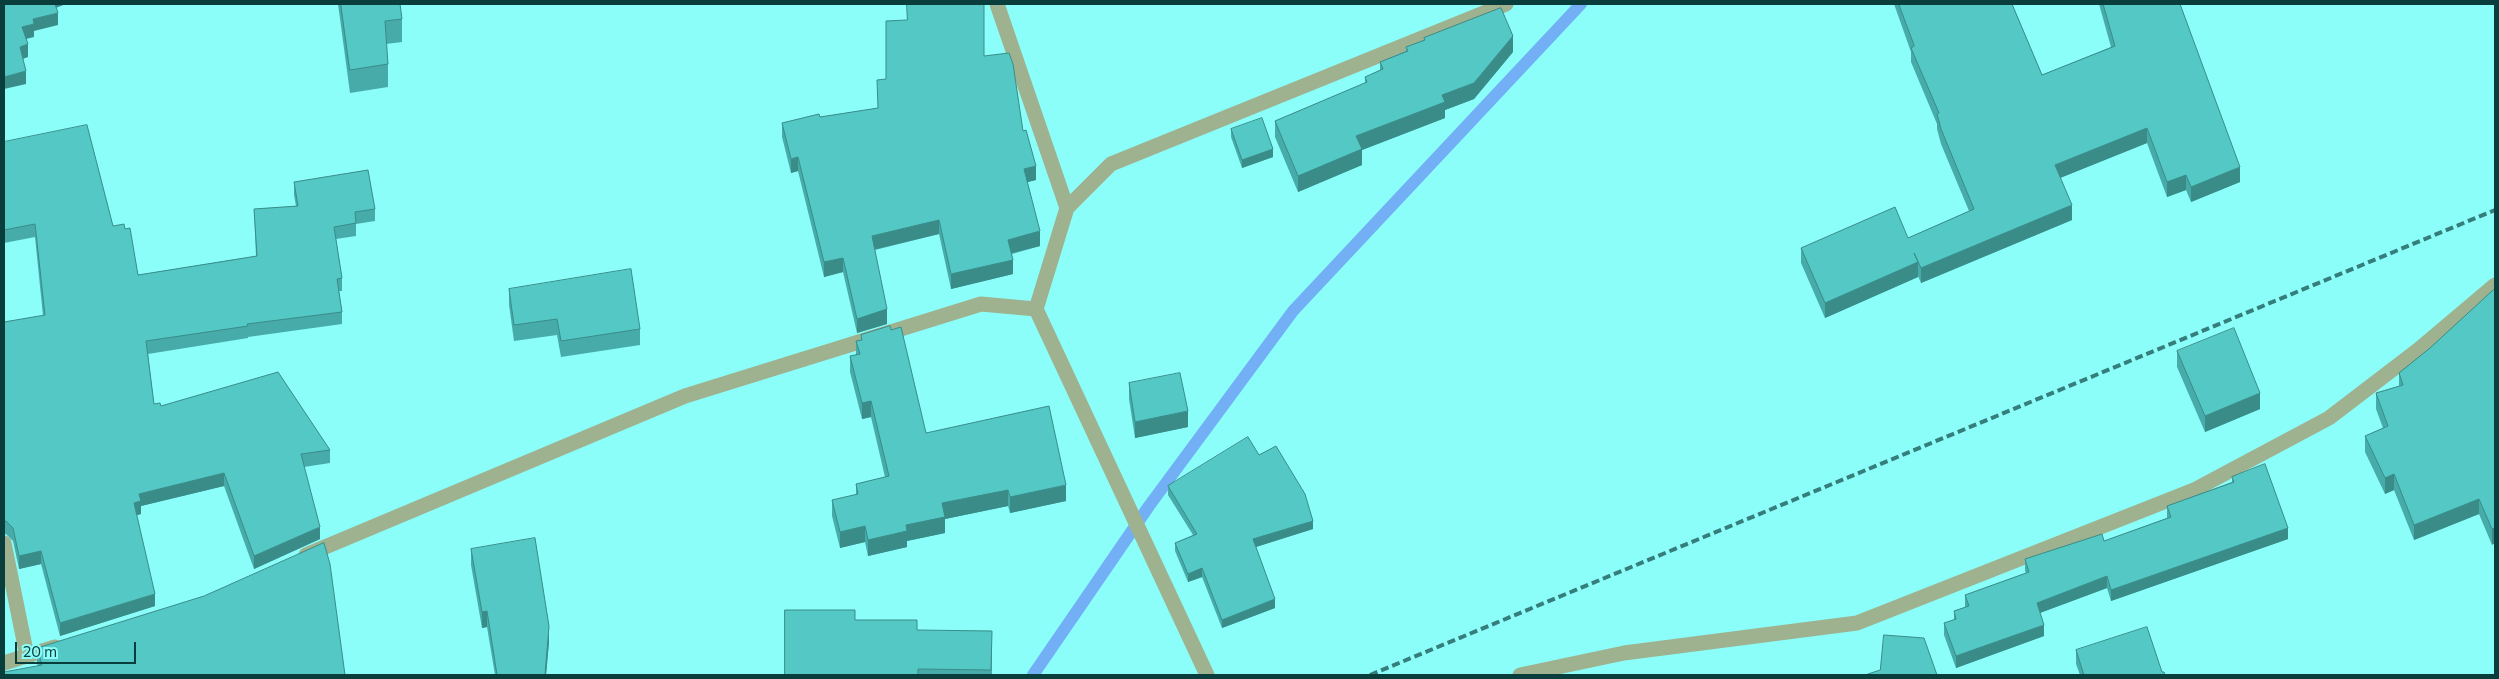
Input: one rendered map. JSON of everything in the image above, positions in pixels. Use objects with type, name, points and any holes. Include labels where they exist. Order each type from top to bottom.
[{"type":"street","points":[[997,4],[1068,208]]},
{"type":"street","points":[[1207,675],[1036,309],[1068,208],[1111,164],[1506,4]]},
{"type":"street","points":[[1520,675],[1624,653],[1858,623],[2194,490],[2329,418],[2418,350],[2495,285]]},
{"type":"street","points":[[292,562],[685,396],[981,304],[1036,309]]},
{"type":"street","points":[[4,543],[27,656]]},
{"type":"street","points":[[4,663],[73,642]]},
{"type":"building","points":[[4,4],[55,4],[58,13],[33,19],[34,24],[22,27],[28,44],[20,47],[26,71],[4,77]]},
{"type":"building","points":[[341,4],[400,4],[402,19],[385,21],[388,64],[350,70]]},
{"type":"building","points":[[907,4],[984,4],[984,56],[1009,53],[1013,64],[1023,131],[1026,130],[1036,166],[1024,169],[1040,231],[1008,240],[1013,260],[951,274],[939,220],[872,236],[887,309],[857,319],[843,258],[824,262],[798,157],[791,159],[782,123],[819,114],[820,117],[878,108],[877,80],[886,79],[886,21],[907,20]]},
{"type":"building","points":[[1899,4],[2012,4],[2042,75],[2115,46],[2103,4],[2180,4],[2240,167],[2191,187],[2186,175],[2167,182],[2147,128],[2055,165],[2072,205],[1921,268],[1914,253],[1918,262],[1825,303],[1801,248],[1895,207],[1908,238],[1974,209],[1941,129],[1937,114],[1939,113],[1911,48],[1914,46]]},
{"type":"building","points":[[1501,8],[1513,36],[1474,83],[1442,95],[1445,102],[1356,136],[1362,149],[1298,176],[1275,121],[1367,82],[1365,77],[1383,69],[1380,62],[1408,51],[1406,47],[1425,40],[1424,38]]},
{"type":"building","points":[[1262,118],[1273,149],[1242,160],[1231,129]]},
{"type":"building","points":[[87,125],[113,226],[124,224],[125,229],[130,228],[138,275],[257,256],[254,209],[298,206],[294,182],[368,170],[375,209],[355,212],[356,223],[334,227],[342,278],[337,279],[342,312],[247,324],[248,326],[146,341],[154,404],[160,403],[161,406],[278,372],[330,450],[301,454],[320,527],[254,556],[224,473],[139,494],[141,501],[134,503],[155,594],[60,623],[41,551],[19,556],[13,528],[6,521],[4,522],[4,322],[45,315],[35,224],[4,230],[4,142]]},
{"type":"building","points":[[631,269],[640,329],[561,341],[557,319],[514,325],[509,289]]},
{"type":"building","points":[[2495,289],[2495,528],[2492,529],[2479,499],[2414,525],[2394,474],[2385,478],[2365,436],[2388,426],[2376,393],[2403,385],[2399,373],[2430,348]]},
{"type":"building","points":[[890,326],[891,330],[901,327],[926,433],[1049,406],[1066,485],[1010,497],[1008,490],[942,503],[945,517],[906,525],[907,531],[868,540],[865,526],[840,532],[832,500],[858,494],[856,484],[889,476],[871,401],[862,403],[850,356],[860,354],[856,341],[862,340],[861,335]]},
{"type":"building","points":[[2234,328],[2260,393],[2205,416],[2177,351]]},
{"type":"building","points":[[1180,373],[1188,411],[1135,422],[1129,383]]},
{"type":"building","points":[[1248,437],[1259,455],[1276,446],[1305,494],[1313,521],[1253,539],[1275,599],[1222,620],[1202,568],[1188,574],[1175,543],[1197,534],[1168,486]]},
{"type":"building","points":[[2265,464],[2288,528],[2111,590],[2107,576],[2037,603],[2044,625],[1956,656],[1944,623],[1956,619],[1954,611],[1969,606],[1965,595],[2029,572],[2025,559],[2102,534],[2104,541],[2171,517],[2167,506],[2234,482],[2232,477]]},
{"type":"building","points":[[535,538],[549,626],[545,675],[497,675],[487,611],[482,612],[471,549]]},
{"type":"building","points":[[324,543],[330,564],[345,675],[4,675],[4,672],[42,665],[37,648],[204,596]]},
{"type":"building","points":[[785,610],[855,610],[855,620],[917,620],[917,630],[992,631],[991,670],[918,669],[918,675],[785,675]]},
{"type":"building","points":[[2147,627],[2162,672],[2165,675],[2084,675],[2076,650]]},
{"type":"building","points":[[1884,635],[1924,638],[1937,675],[1865,675],[1880,670]]},
{"type":"waterway","points":[[1033,675],[1149,506],[1293,311],[1581,4]]},
{"type":"railway","points":[[1370,675],[2495,210]]}]
